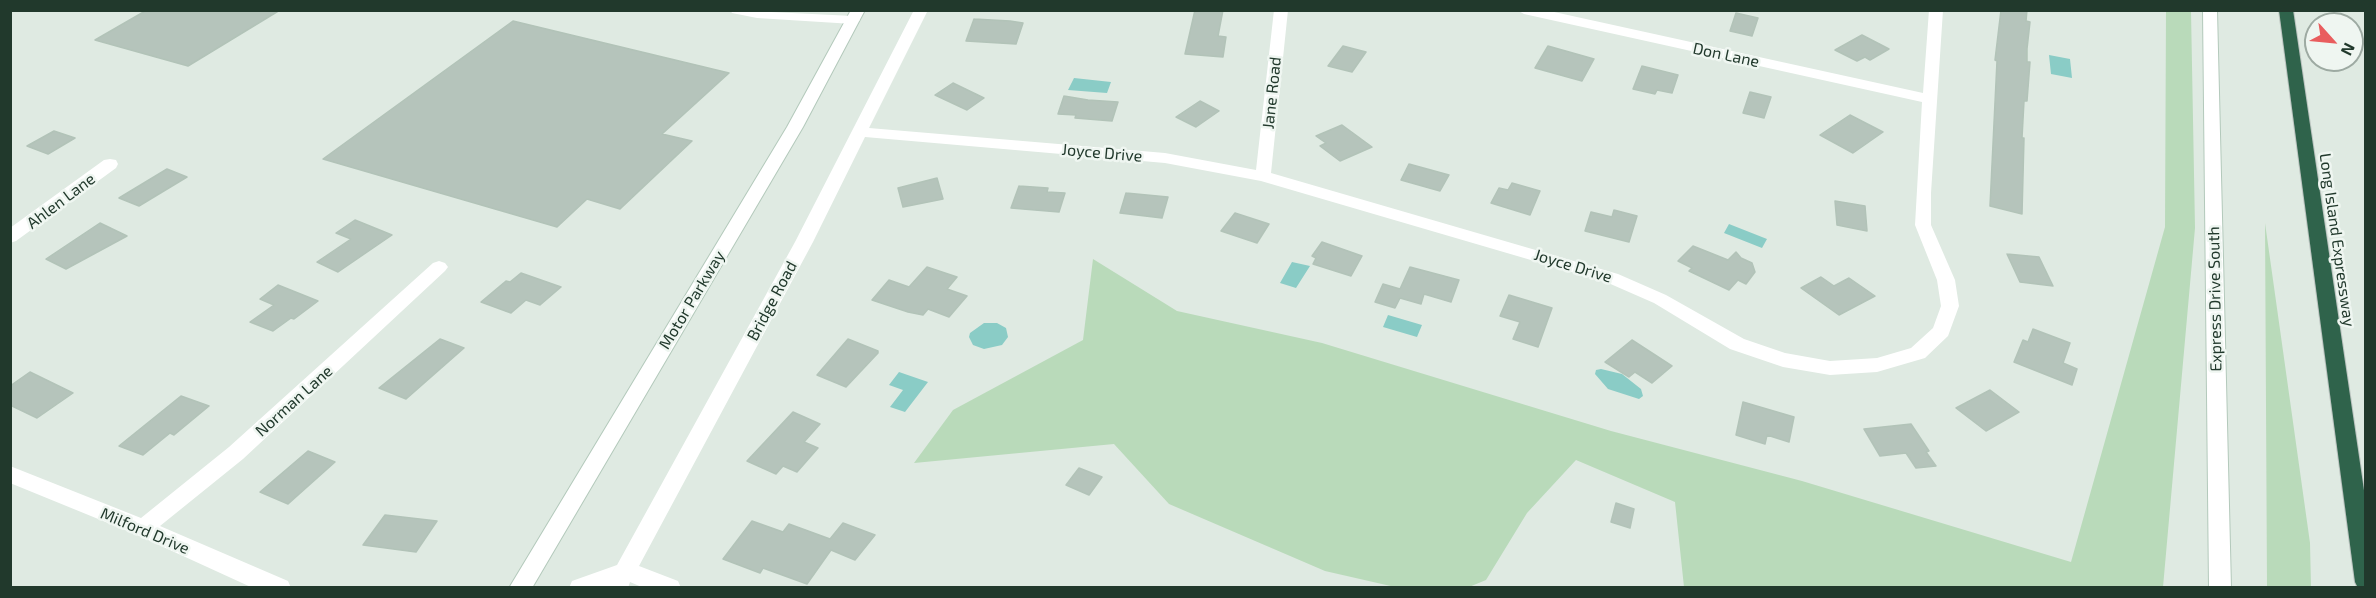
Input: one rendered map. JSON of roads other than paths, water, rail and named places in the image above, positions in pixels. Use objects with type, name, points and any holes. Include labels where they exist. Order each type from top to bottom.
[{"type":"highway","name":"Long Island Expressway","points":[[2286,10],[2366,582]]},
{"type":"street","points":[[737,10],[757,14],[856,15]]},
{"type":"street","name":"Bridge Road","points":[[621,579],[861,132],[921,10]]},
{"type":"street","name":"Jane Road","points":[[1263,176],[1281,10]]},
{"type":"street","name":"Don Lane","points":[[1524,10],[1929,99]]},
{"type":"street","name":"Joyce Drive","points":[[861,132],[1165,158],[1263,176],[1612,278],[1660,299],[1737,344],[1783,360],[1830,368],[1877,365],[1918,353],[1941,331],[1950,306],[1946,280],[1923,225],[1923,193],[1936,10]]},
{"type":"street","name":"Express Drive South","points":[[2210,10],[2220,588]]},
{"type":"street","name":"Motor Parkway","points":[[520,588],[795,127],[856,15]]},
{"type":"street","name":"Ahlen Lane","points":[[10,237],[110,164]]},
{"type":"street","name":"Norman Lane","points":[[143,528],[245,445],[439,267]]},
{"type":"street","name":"Milford Drive","points":[[10,474],[143,528],[280,588]]},
{"type":"street","points":[[580,588],[621,579],[670,588]]},
{"type":"water","points":[[2049,55],[2070,59],[2072,78],[2051,74]]},
{"type":"water","points":[[1074,78],[1111,82],[1107,93],[1068,90]]},
{"type":"water","points":[[1729,224],[1767,239],[1762,248],[1724,233]]},
{"type":"water","points":[[1292,262],[1310,266],[1296,288],[1280,283]]},
{"type":"water","points":[[1388,315],[1422,325],[1417,337],[1383,327]]},
{"type":"water","points":[[984,323],[997,323],[1006,328],[1008,337],[1002,345],[984,349],[973,345],[969,337],[970,333]]},
{"type":"water","points":[[1596,370],[1622,374],[1641,389],[1643,396],[1639,399],[1608,389],[1595,374]]},
{"type":"water","points":[[899,372],[928,382],[905,412],[890,407],[903,390],[889,385]]}]
